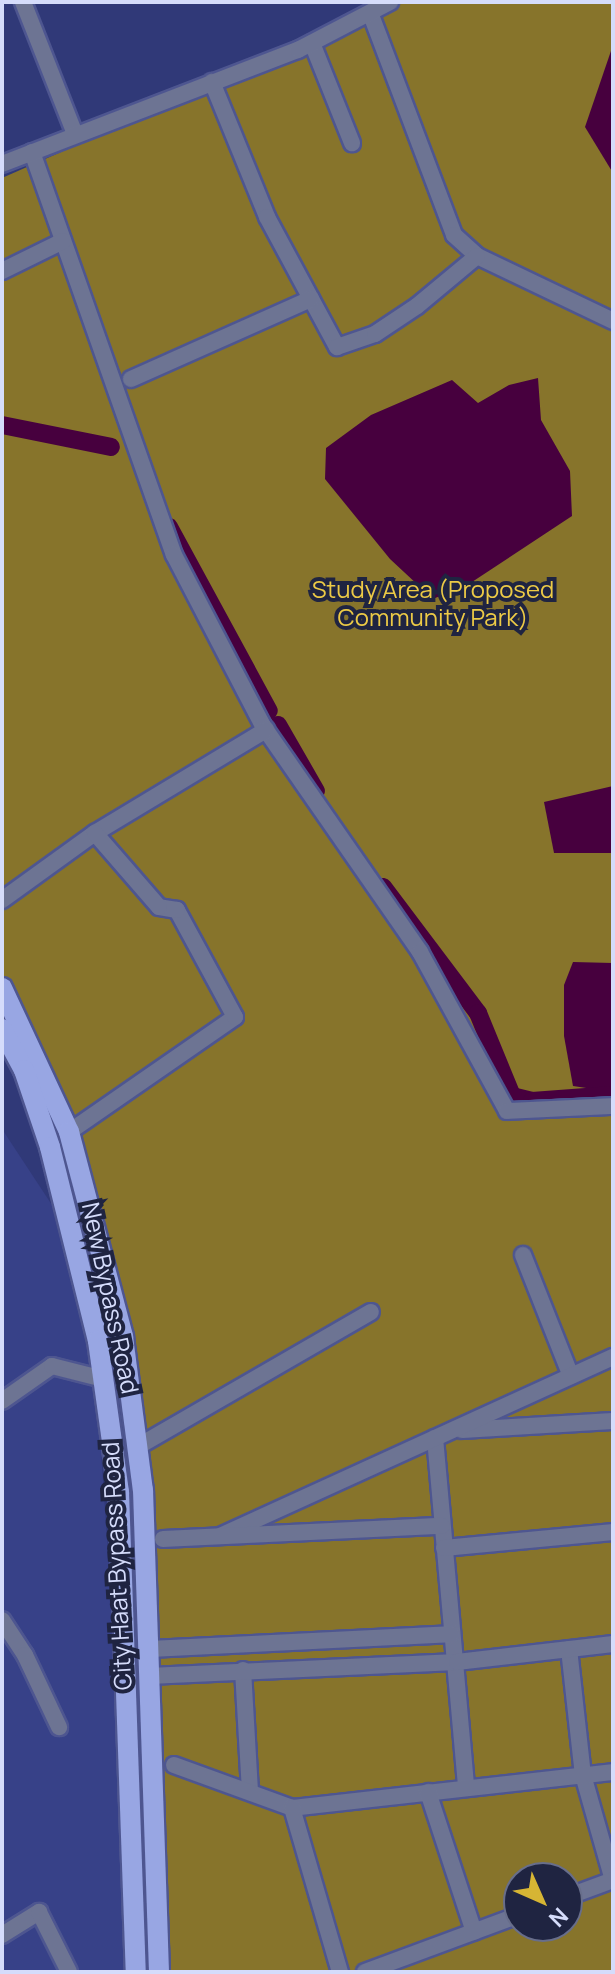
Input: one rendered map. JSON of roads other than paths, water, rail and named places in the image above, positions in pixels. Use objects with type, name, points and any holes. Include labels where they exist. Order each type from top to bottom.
[{"type":"main road","name":"City Haat Bypass Road","points":[[2,988],[69,1132],[123,1337],[137,1447],[148,1649],[159,1972]]},
{"type":"main road","name":"New Bypass Road","points":[[2,1029],[24,1070],[50,1147],[103,1379],[119,1492],[128,1661],[127,1820],[136,1972]]},
{"type":"street","points":[[23,2],[75,134]]},
{"type":"street","points":[[2,164],[312,43],[371,15],[390,2]]},
{"type":"street","points":[[371,15],[454,235],[477,256],[613,321]]},
{"type":"street","points":[[312,43],[352,143]]},
{"type":"street","points":[[212,82],[267,217],[337,347],[375,334],[477,256]]},
{"type":"street","points":[[32,152],[174,555],[266,730],[420,952],[507,1111],[613,1106]]},
{"type":"street","points":[[2,271],[63,241]]},
{"type":"street","points":[[131,379],[311,299]]},
{"type":"street","points":[[2,900],[95,833],[266,730]]},
{"type":"street","points":[[69,1132],[235,1017],[177,910],[159,907],[95,833]]},
{"type":"street","points":[[523,1255],[571,1376]]},
{"type":"street","points":[[137,1447],[371,1312]]},
{"type":"street","points":[[220,1536],[613,1357]]},
{"type":"street","points":[[2,1401],[52,1366],[103,1379]]},
{"type":"street","points":[[453,1430],[613,1421]]},
{"type":"street","points":[[435,1438],[466,1788]]},
{"type":"street","points":[[163,1539],[442,1526]]},
{"type":"street","points":[[444,1548],[613,1532]]},
{"type":"street","points":[[2,1620],[25,1655],[59,1727]]},
{"type":"street","points":[[148,1649],[452,1634]]},
{"type":"street","points":[[149,1676],[455,1662],[613,1644]]},
{"type":"street","points":[[569,1649],[583,1775],[613,1880],[583,1891]]},
{"type":"street","points":[[243,1670],[250,1792]]},
{"type":"street","points":[[174,1765],[292,1808],[613,1772]]},
{"type":"street","points":[[428,1792],[474,1932]]},
{"type":"street","points":[[292,1808],[340,1972]]},
{"type":"street","points":[[2,1935],[39,1912],[69,1972]]},
{"type":"street","points":[[365,1972],[503,1921]]},
{"type":"waterway","points":[[2,425],[111,447]]},
{"type":"waterway","points":[[169,527],[269,711]]},
{"type":"waterway","points":[[278,725],[316,791]]},
{"type":"waterway","points":[[383,887],[478,1013],[512,1096],[532,1101],[613,1095]]},
{"type":"park label","name":"Study Area (Proposed Community Park)","points":[[433,603]]}]
